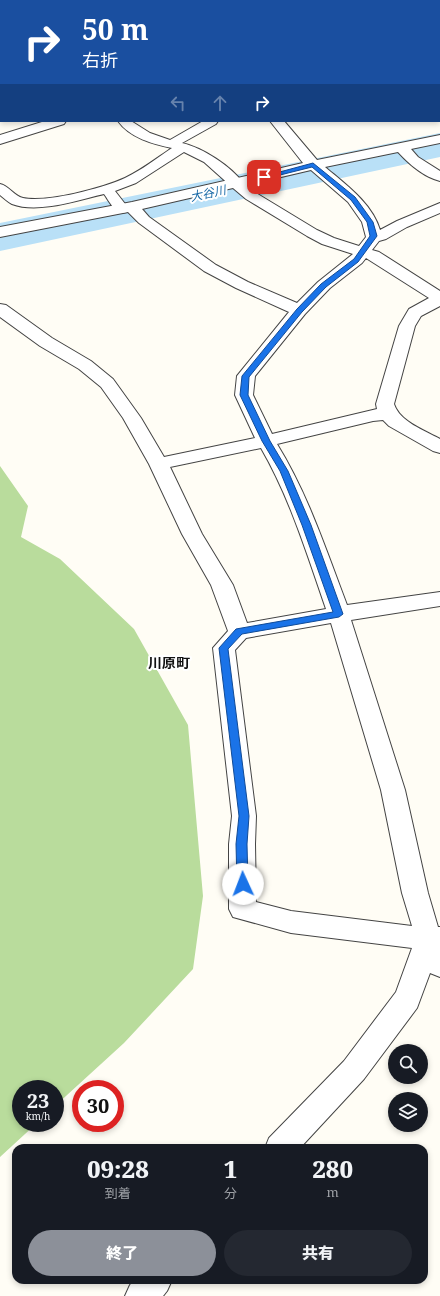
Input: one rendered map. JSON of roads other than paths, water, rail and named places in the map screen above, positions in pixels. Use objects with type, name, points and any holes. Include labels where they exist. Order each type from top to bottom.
[{"type":"street","points":[[0,140],[56,122]]},
{"type":"street","points":[[278,122],[307,159],[353,199],[370,222],[368,244],[373,255],[440,298],[415,313],[406,326],[385,404],[388,414],[396,422],[440,447]]},
{"type":"street","points":[[0,232],[133,211],[315,167],[406,152],[440,139]]},
{"type":"street","points":[[406,152],[440,177]]},
{"type":"street","points":[[238,185],[251,196],[328,241],[368,244]]},
{"type":"street","points":[[440,208],[402,224],[368,244],[356,260],[324,285],[299,310],[246,376],[244,395],[266,441],[284,471],[307,525],[339,614],[393,790],[415,893],[434,938],[440,965]]},
{"type":"street","points":[[133,211],[210,268],[242,285],[299,310]]},
{"type":"street","points":[[0,309],[46,342],[85,365],[107,383],[132,418],[159,464],[192,534],[222,585],[239,632]]},
{"type":"street","points":[[159,464],[266,441],[373,415],[388,414]]},
{"type":"street","points":[[434,938],[291,922],[242,909],[242,844],[244,816],[224,648],[239,632],[339,614],[440,600]]},
{"type":"street","points":[[284,1144],[354,1070],[407,999],[434,938]]},
{"type":"street","points":[[141,1296],[152,1284]]},
{"type":"lane","points":[[125,122],[129,127],[151,139],[190,149],[210,161],[238,185]]},
{"type":"lane","points":[[0,188],[18,202],[28,203],[50,202],[107,189],[131,180],[211,122]]},
{"type":"lane","points":[[107,189],[133,211]]},
{"type":"waterway","name":"大谷川","points":[[0,237],[440,145]]},
{"type":"district","name":"川原町","points":[[169,662]]}]
